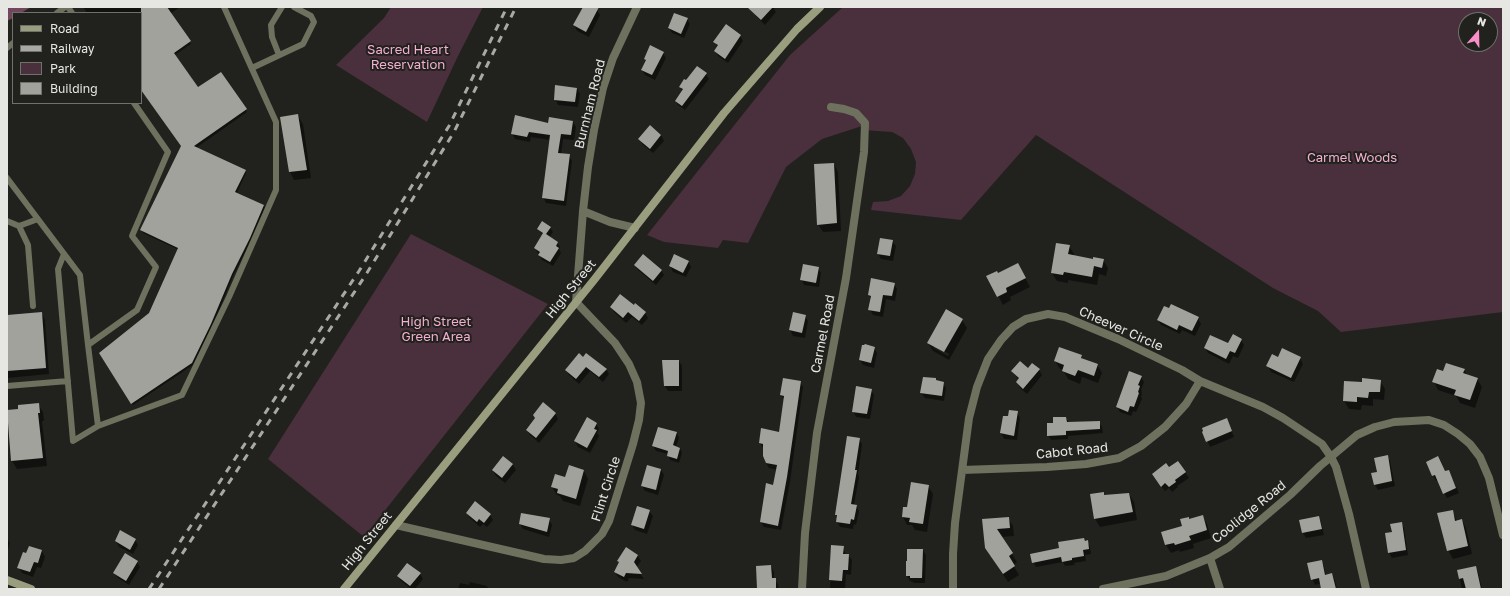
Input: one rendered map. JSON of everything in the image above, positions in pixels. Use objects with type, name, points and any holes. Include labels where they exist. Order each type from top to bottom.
[{"type":"main road","name":"High Street","points":[[344,589],[635,228],[724,112],[797,29],[820,7]]},
{"type":"main road","points":[[7,580],[31,589]]},
{"type":"street","name":"Burnham Road","points":[[576,302],[583,211],[591,145],[603,88],[613,58],[637,7]]},
{"type":"street","name":"Carmel Road","points":[[802,589],[805,533],[816,433],[846,278],[864,152],[865,123],[856,113],[831,107]]},
{"type":"street","points":[[583,211],[610,222],[635,228]]},
{"type":"street","name":"Flint Circle","points":[[396,525],[544,559],[561,560],[574,558],[585,551],[602,534],[609,521],[632,444],[639,420],[641,403],[637,382],[629,364],[615,343],[576,302]]},
{"type":"street","name":"Cheever Circle","points":[[954,589],[954,523],[969,418],[977,387],[988,360],[1001,340],[1013,327],[1026,319],[1048,314],[1065,317],[1118,339],[1200,380],[1263,407],[1283,418],[1322,444],[1331,457],[1336,468],[1349,514],[1366,589]]},
{"type":"street","name":"Cabot Road","points":[[962,470],[1047,467],[1086,464],[1119,458],[1141,446],[1165,427],[1186,404],[1200,380]]},
{"type":"street","name":"Coolidge Road","points":[[1103,589],[1166,576],[1210,558],[1229,547],[1357,435],[1375,427],[1394,422],[1429,420],[1458,434],[1470,444],[1480,457],[1489,478],[1503,535]]},
{"type":"street","points":[[1210,558],[1220,589]]},
{"type":"lane","points":[[64,254],[58,269],[73,441],[98,426],[182,395],[229,296],[276,190],[276,122],[224,7]]},
{"type":"lane","points":[[279,55],[272,37],[271,25],[282,7]]},
{"type":"lane","points":[[252,68],[303,44],[314,22],[311,16],[294,7]]},
{"type":"lane","points":[[88,345],[137,310],[156,268],[132,236],[168,152],[135,104]]},
{"type":"lane","points":[[7,178],[80,275],[98,426]]},
{"type":"lane","points":[[19,226],[38,219]]},
{"type":"lane","points":[[7,220],[19,226],[28,245],[33,306]]},
{"type":"lane","points":[[7,386],[68,381]]},
{"type":"green space","name":"Sacred Heart Reservation","points":[[391,7],[483,7],[427,122],[336,65],[384,18]]},
{"type":"green space","name":"Carmel Woods","points":[[843,7],[1503,7],[1503,312],[1341,332],[1318,311],[1273,288],[1036,135],[961,220],[871,210],[873,202],[888,201],[901,196],[910,186],[915,174],[916,162],[911,149],[903,138],[892,132],[862,130],[862,126],[822,139],[786,167],[748,243],[723,240],[718,248],[664,242],[647,235],[790,55]]},
{"type":"green space","name":"High Street Green Area","points":[[411,234],[548,304],[364,537],[268,459]]},
{"type":"shaded area","points":[[7,7],[31,7],[23,12],[12,12],[12,18],[7,21]]},
{"type":"building","points":[[141,7],[167,7],[191,41],[174,53],[198,87],[221,72],[247,109],[194,146],[246,170],[235,192],[264,205],[192,363],[131,404],[99,353],[149,313],[178,248],[140,230],[181,146],[142,91]]},
{"type":"building","points":[[583,7],[599,7],[586,32],[573,25]]},
{"type":"building","points":[[747,7],[773,7],[761,20]]},
{"type":"building","points":[[674,13],[688,18],[681,34],[668,28]]},
{"type":"building","points":[[726,24],[741,35],[725,59],[714,51],[718,45],[713,42]]},
{"type":"building","points":[[650,45],[664,52],[652,75],[641,70],[646,60],[644,59]]},
{"type":"building","points":[[697,66],[707,73],[682,106],[675,101],[683,89],[679,87],[684,79],[686,80]]},
{"type":"building","points":[[555,85],[577,88],[575,102],[554,100]]},
{"type":"building","points":[[298,114],[307,170],[289,172],[280,117]]},
{"type":"building","points":[[515,115],[548,123],[549,117],[573,121],[571,135],[561,134],[558,153],[570,154],[564,201],[542,198],[550,135],[529,132],[527,137],[511,134]]},
{"type":"building","points":[[650,125],[661,135],[650,149],[638,139]]},
{"type":"building","points":[[834,163],[837,223],[817,225],[814,164]]},
{"type":"building","points":[[542,221],[551,227],[546,234],[558,242],[556,246],[559,248],[550,262],[538,255],[540,252],[534,248],[543,233],[537,229]]},
{"type":"building","points":[[880,238],[893,240],[890,256],[877,254]]},
{"type":"building","points":[[1056,243],[1070,245],[1068,254],[1093,259],[1093,257],[1104,259],[1102,268],[1094,266],[1092,277],[1064,272],[1063,275],[1051,273]]},
{"type":"building","points":[[643,254],[662,270],[653,281],[634,265]]},
{"type":"building","points":[[674,254],[689,261],[683,273],[669,266]]},
{"type":"building","points":[[1018,263],[1026,278],[1006,288],[1007,292],[997,297],[986,276],[997,271],[998,273]]},
{"type":"building","points":[[803,264],[819,267],[816,283],[800,280]]},
{"type":"building","points":[[871,278],[895,283],[892,296],[883,295],[880,312],[868,310],[871,296],[868,295]]},
{"type":"building","points":[[620,294],[646,312],[639,321],[628,312],[623,318],[610,307]]},
{"type":"building","points":[[1171,304],[1199,317],[1192,331],[1179,325],[1177,330],[1157,320],[1164,306],[1169,308]]},
{"type":"building","points":[[946,309],[963,319],[944,352],[927,343]]},
{"type":"building","points":[[42,312],[46,368],[7,371],[7,315]]},
{"type":"building","points":[[793,312],[806,315],[802,333],[789,330]]},
{"type":"building","points":[[1233,334],[1242,339],[1235,353],[1230,351],[1226,359],[1204,348],[1210,335],[1228,343]]},
{"type":"building","points":[[865,344],[875,347],[871,363],[859,360],[862,345]]},
{"type":"building","points":[[1059,347],[1082,355],[1081,358],[1098,364],[1094,376],[1078,370],[1075,376],[1062,371],[1064,365],[1054,361]]},
{"type":"building","points":[[1282,348],[1301,357],[1291,378],[1266,366],[1272,354],[1278,357]]},
{"type":"building","points":[[579,353],[583,357],[586,353],[607,369],[599,377],[586,367],[576,379],[565,370]]},
{"type":"building","points":[[662,360],[679,360],[679,386],[664,386]]},
{"type":"building","points":[[1020,361],[1028,368],[1032,363],[1040,369],[1023,389],[1016,382],[1019,378],[1011,371]]},
{"type":"building","points":[[1446,363],[1465,369],[1463,373],[1478,378],[1470,400],[1454,395],[1456,390],[1432,382],[1437,369],[1443,371]]},
{"type":"building","points":[[1129,371],[1142,376],[1138,385],[1140,386],[1139,393],[1134,407],[1130,406],[1128,412],[1116,407]]},
{"type":"building","points":[[923,377],[936,378],[936,380],[944,382],[942,396],[920,393]]},
{"type":"building","points":[[783,378],[801,381],[787,477],[778,526],[760,522],[766,483],[773,485],[777,465],[766,463],[763,456],[763,444],[759,443],[761,428],[779,432],[784,396],[780,395]]},
{"type":"building","points":[[1362,378],[1381,380],[1380,392],[1369,392],[1368,398],[1357,397],[1357,402],[1343,401],[1344,381],[1362,382]]},
{"type":"building","points":[[856,386],[872,389],[867,414],[852,412]]},
{"type":"building","points":[[543,402],[556,413],[536,438],[526,430],[535,418],[533,415]]},
{"type":"building","points":[[39,403],[40,413],[38,413],[43,458],[11,461],[7,410],[18,409],[18,405]]},
{"type":"building","points":[[1009,410],[1018,411],[1014,436],[1000,433],[1003,416],[1008,416]]},
{"type":"building","points":[[587,417],[597,423],[594,429],[597,430],[587,448],[574,441]]},
{"type":"building","points":[[1053,417],[1066,417],[1067,422],[1100,421],[1100,429],[1066,431],[1066,435],[1047,436],[1047,423],[1053,423]]},
{"type":"building","points":[[1227,418],[1232,431],[1206,442],[1202,428]]},
{"type":"building","points":[[658,427],[677,432],[673,445],[680,448],[677,459],[667,456],[668,451],[652,446]]},
{"type":"building","points":[[847,436],[860,438],[855,470],[857,470],[851,504],[857,505],[854,520],[851,519],[850,524],[836,522],[837,515],[835,515]]},
{"type":"building","points":[[1388,455],[1392,481],[1374,485],[1371,473],[1377,472],[1374,458]]},
{"type":"building","points":[[503,456],[513,464],[502,478],[492,470]]},
{"type":"building","points":[[1438,456],[1445,471],[1449,470],[1456,488],[1443,494],[1435,475],[1432,476],[1426,462]]},
{"type":"building","points":[[1178,461],[1186,472],[1175,480],[1176,482],[1169,487],[1165,483],[1161,487],[1152,474],[1166,463],[1169,467]]},
{"type":"building","points":[[569,465],[584,470],[576,499],[557,493],[558,489],[551,487],[555,474],[565,477]]},
{"type":"building","points":[[647,465],[661,469],[656,490],[641,486]]},
{"type":"building","points":[[911,482],[929,485],[923,524],[909,522],[910,518],[902,517],[903,507],[907,507]]},
{"type":"building","points":[[1104,492],[1104,495],[1129,493],[1133,512],[1094,519],[1090,494]]},
{"type":"building","points":[[475,501],[491,514],[484,523],[479,519],[477,522],[466,513]]},
{"type":"building","points":[[637,506],[650,510],[644,529],[631,525]]},
{"type":"building","points":[[1453,510],[1455,521],[1462,519],[1468,546],[1447,551],[1437,513]]},
{"type":"building","points":[[521,513],[550,518],[547,532],[519,524]]},
{"type":"building","points":[[1203,515],[1207,530],[1189,536],[1191,540],[1175,545],[1174,543],[1165,545],[1161,532],[1182,526],[1180,519],[1189,517],[1189,519]]},
{"type":"building","points":[[1319,516],[1322,529],[1302,533],[1299,520]]},
{"type":"building","points":[[1009,517],[1010,528],[997,529],[1013,553],[1009,556],[1015,566],[1003,574],[985,548],[982,519]]},
{"type":"building","points":[[1402,522],[1406,550],[1388,553],[1385,533],[1392,532],[1390,524]]},
{"type":"building","points":[[120,530],[136,539],[130,550],[115,541]]},
{"type":"building","points":[[1084,538],[1085,541],[1088,540],[1089,549],[1083,550],[1084,556],[1072,558],[1072,560],[1062,562],[1061,557],[1032,563],[1030,554],[1059,548],[1058,542]]},
{"type":"building","points":[[831,545],[844,546],[843,554],[849,554],[848,570],[843,570],[842,581],[829,580]]},
{"type":"building","points":[[29,546],[42,550],[38,563],[34,562],[30,572],[17,568],[23,552],[26,553]]},
{"type":"building","points":[[626,547],[638,555],[634,562],[642,574],[626,573],[624,577],[614,572],[619,562],[617,561]]},
{"type":"building","points":[[907,549],[923,549],[922,578],[910,578],[910,576],[906,576]]},
{"type":"building","points":[[125,553],[138,561],[126,581],[113,573]]},
{"type":"building","points":[[1322,560],[1325,575],[1332,573],[1336,589],[1321,589],[1319,578],[1311,580],[1307,563]]},
{"type":"building","points":[[407,563],[421,573],[410,586],[397,576]]},
{"type":"building","points":[[771,565],[772,578],[776,578],[776,589],[757,589],[756,566]]},
{"type":"building","points":[[1476,566],[1481,589],[1466,589],[1463,578],[1459,579],[1457,570]]},
{"type":"railway","points":[[149,589],[359,271],[449,126],[507,7]]},
{"type":"railway","points":[[159,589],[365,276],[454,132],[516,7]]}]
